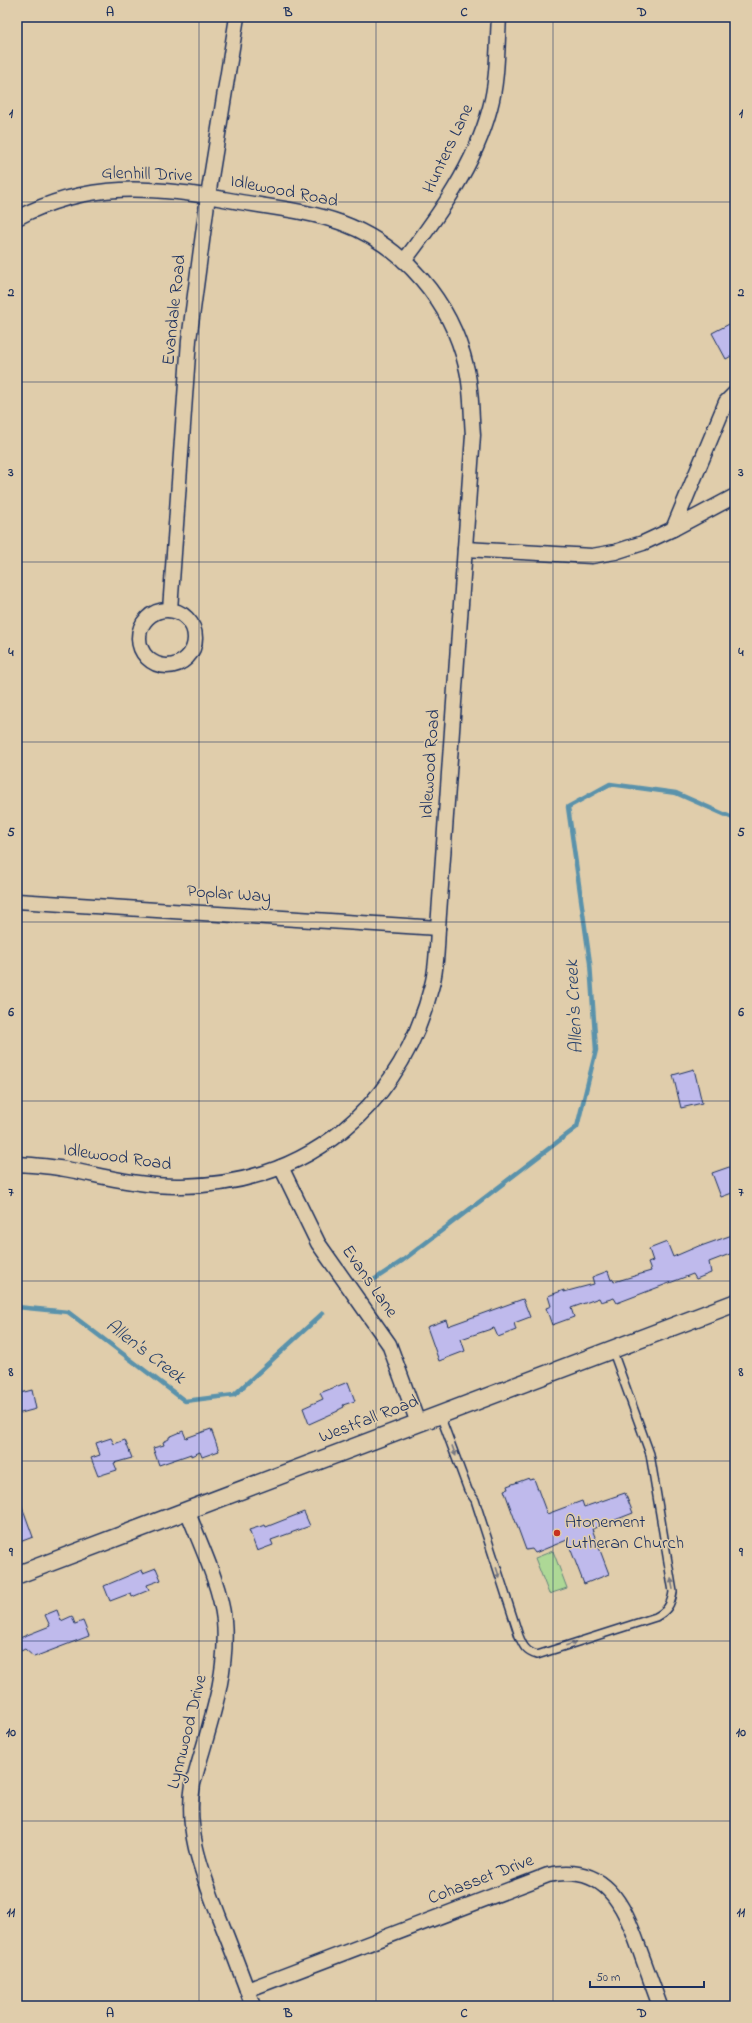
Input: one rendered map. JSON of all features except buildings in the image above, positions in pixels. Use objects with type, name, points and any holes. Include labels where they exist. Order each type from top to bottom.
[{"type":"street","name":"Evandale Road","points":[[170,610],[189,340],[208,196],[237,17]]},
{"type":"street","name":"Hunters Lane","points":[[404,262],[437,217],[460,180],[484,127],[494,88],[499,17]]},
{"type":"street","name":"Glenhill Drive","points":[[17,218],[39,206],[70,196],[104,190],[153,191],[208,196]]},
{"type":"street","name":"Idlewood Road","points":[[17,1164],[64,1169],[126,1181],[181,1186],[233,1181],[281,1167],[331,1140],[378,1097],[393,1076],[419,1028],[433,983],[472,435],[470,389],[460,345],[444,310],[422,280],[386,247],[365,234],[330,219],[208,196]]},
{"type":"street","points":[[673,529],[726,402],[735,394]]},
{"type":"street","points":[[465,549],[592,556],[616,552],[643,543],[734,499]]},
{"type":"street","points":[[161,610],[170,610],[179,612],[192,625],[194,642],[191,651],[179,663],[161,665],[152,662],[145,656],[140,648],[138,638],[144,620],[161,610]]},
{"type":"street","name":"Poplar Way","points":[[17,901],[438,928]]},
{"type":"street","name":"Evans Lane","points":[[281,1167],[318,1243],[389,1344],[418,1423]]},
{"type":"street","name":"Westfall Road","points":[[17,1575],[735,1303]]},
{"type":"street","name":"Lynnwood Drive","points":[[187,1510],[218,1592],[224,1627],[223,1667],[218,1696],[193,1784],[190,1812],[192,1831],[200,1866],[253,2006]]},
{"type":"street","name":"Cohasset Drive","points":[[247,1990],[548,1875],[561,1872],[573,1872],[598,1880],[609,1888],[618,1900],[629,1921],[660,2006]]},
{"type":"lane","points":[[440,1414],[468,1490],[475,1500],[519,1636],[527,1650],[537,1655],[656,1617],[666,1611],[674,1592],[650,1454],[612,1349]]},
{"type":"green space","points":[[553,1551],[567,1588],[549,1594],[535,1558]]},
{"type":"waterway","name":"Allen's Creek","points":[[372,1281],[402,1261],[577,1127],[596,1050],[590,963],[568,807],[610,784],[676,793],[735,819]]},
{"type":"waterway","name":"Allen's Creek","points":[[17,1307],[68,1312],[185,1401],[234,1395],[323,1313]]},
{"type":"place","name":"Atonement Lutheran Church","points":[[557,1533]]}]
